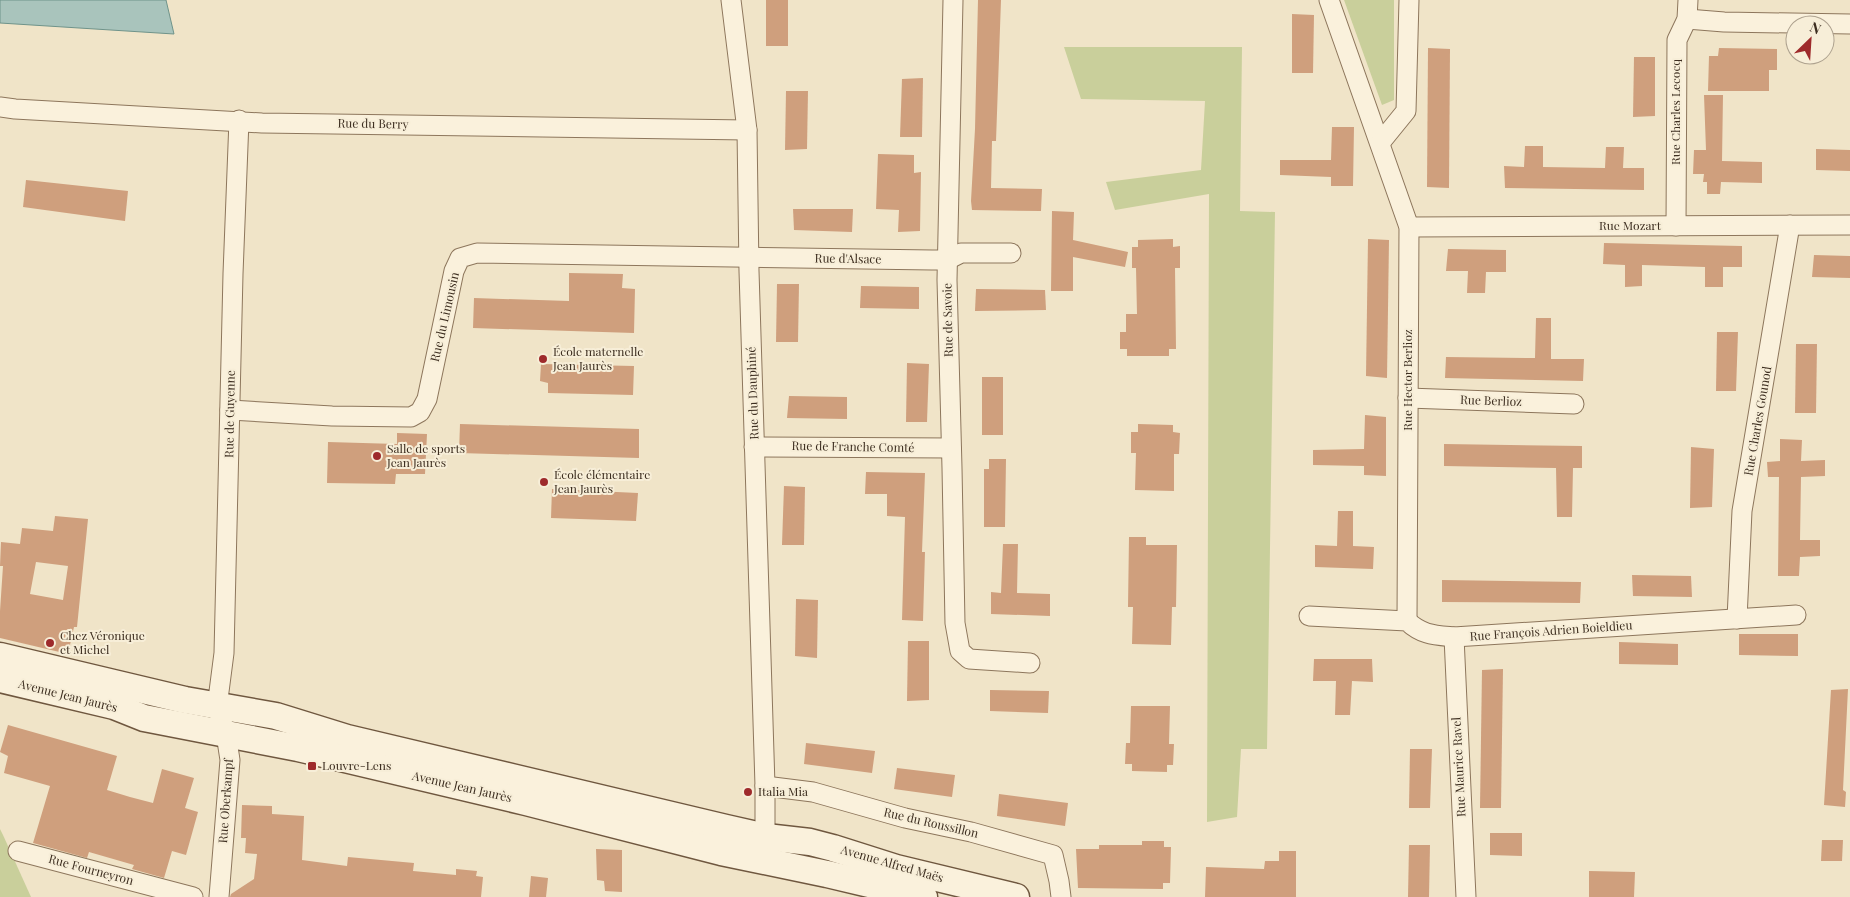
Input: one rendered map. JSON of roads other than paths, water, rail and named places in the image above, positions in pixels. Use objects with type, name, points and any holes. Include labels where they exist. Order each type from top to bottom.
[{"type":"main road","name":"Avenue Jean Jaurès","points":[[0,656],[218,707],[276,716],[347,738],[764,849],[827,874],[924,897]]},
{"type":"main road","name":"Avenue Jean Jaurès","points":[[0,679],[114,706],[144,718],[308,750],[535,804],[717,852],[764,849]]},
{"type":"main road","name":"Avenue Alfred Maës","points":[[764,849],[810,842],[896,868],[1016,897]]},
{"type":"street","name":"Rue du Dauphiné","points":[[731,0],[748,130],[754,446],[766,786],[764,849]]},
{"type":"street","name":"Rue de Savoie","points":[[953,0],[947,260],[955,623],[957,641],[960,651],[969,659],[1030,664]]},
{"type":"street","name":"Rue Hector Berlioz","points":[[1329,0],[1409,227],[1407,621]]},
{"type":"street","points":[[1380,142],[1406,111],[1410,0]]},
{"type":"street","points":[[1687,9],[1724,22],[1850,24]]},
{"type":"street","name":"Rue Charles Lecocq","points":[[1676,226],[1677,40],[1687,9]]},
{"type":"street","name":"Rue du Berry","points":[[0,107],[217,121],[239,120],[262,123],[748,130]]},
{"type":"street","name":"Rue de Guyenne","points":[[218,707],[224,653],[239,120]]},
{"type":"street","name":"Rue Mozart","points":[[1409,227],[1850,224]]},
{"type":"street","name":"Rue Charles Gounod","points":[[1737,619],[1742,511],[1790,225]]},
{"type":"street","name":"Rue du Limousin","points":[[230,410],[412,417],[420,412],[427,399],[454,272],[460,258],[477,253],[749,256]]},
{"type":"street","name":"Rue d'Alsace","points":[[749,256],[947,260],[962,253],[1011,253]]},
{"type":"street","name":"Rue Berlioz","points":[[1408,398],[1574,404]]},
{"type":"street","name":"Rue de Franche Comté","points":[[754,446],[951,448]]},
{"type":"street","name":"Rue François Adrien Boieldieu","points":[[1309,616],[1407,621],[1425,634],[1454,637],[1796,615]]},
{"type":"street","name":"Rue Maurice Ravel","points":[[1454,637],[1466,897]]},
{"type":"street","name":"Rue Oberkampf","points":[[218,707],[226,734],[230,760],[219,897]]},
{"type":"street","name":"Rue du Roussillon","points":[[766,786],[813,792],[905,818],[980,834],[1053,855],[1060,881],[1061,897]]},
{"type":"street","name":"Rue Fourneyron","points":[[18,852],[193,897]]},
{"type":"water","points":[[0,0],[166,0],[174,34],[0,23]]},
{"type":"place","name":"École maternelle Jean Jaurès","points":[[543,359]]},
{"type":"place","name":"Salle de sports Jean Jaurès","points":[[377,456]]},
{"type":"place","name":"École élémentaire Jean Jaurès","points":[[544,482]]},
{"type":"place","name":"Chez Véronique et Michel","points":[[50,643]]},
{"type":"place","name":"Louvre-Lens","points":[[312,766]]},
{"type":"place","name":"Italia Mia","points":[[748,792]]}]
